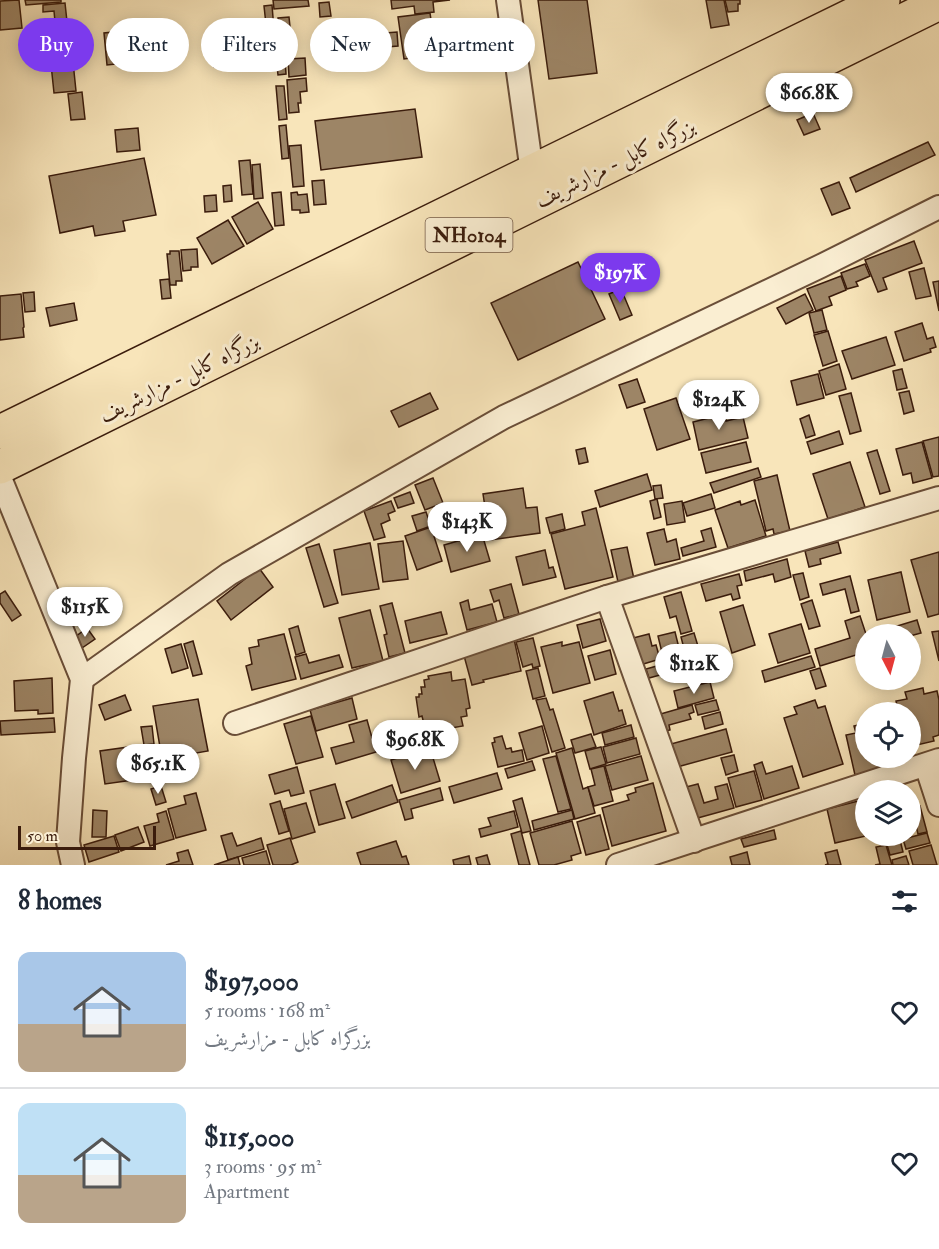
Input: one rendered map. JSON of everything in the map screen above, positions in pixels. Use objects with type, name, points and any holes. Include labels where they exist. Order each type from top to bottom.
[{"type":"highway","name":"بزرگراه کابل - مزارشریف","points":[[0,432],[883,0]]},
{"type":"highway","name":"بزرگراه کابل - مزارشریف","points":[[0,467],[934,9]]},
{"type":"street","points":[[508,0],[532,172]]},
{"type":"street","points":[[82,679],[229,574],[504,417],[821,266],[939,207]]},
{"type":"street","points":[[0,478],[82,679],[68,842],[73,865]]},
{"type":"street","points":[[235,723],[607,597],[939,498]]},
{"type":"street","points":[[607,597],[694,840]]},
{"type":"street","points":[[618,865],[933,762],[939,805]]},
{"type":"building","points":[[19,0],[21,18],[18,18],[18,28],[0,30],[0,1]]},
{"type":"building","points":[[25,0],[61,0],[61,2],[26,5]]},
{"type":"building","points":[[273,0],[308,0],[309,6],[274,9]]},
{"type":"building","points":[[391,0],[450,0],[433,2],[434,12],[415,14],[414,6],[392,9]]},
{"type":"building","points":[[538,0],[587,0],[597,73],[549,79]]},
{"type":"building","points":[[706,0],[724,0],[729,25],[711,28]]},
{"type":"building","points":[[725,0],[740,0],[738,11],[728,12]]},
{"type":"building","points":[[329,2],[331,16],[320,17],[319,3]]},
{"type":"building","points":[[65,3],[67,18],[55,18],[54,11],[43,12],[43,5]]},
{"type":"building","points":[[272,5],[273,18],[265,18],[264,6]]},
{"type":"building","points":[[430,13],[431,18],[404,18],[404,59],[398,17]]},
{"type":"building","points":[[392,32],[397,32],[398,46],[392,47]]},
{"type":"building","points":[[298,58],[305,58],[306,75],[289,77],[289,72],[298,72]]},
{"type":"building","points":[[52,72],[74,72],[76,91],[54,93]]},
{"type":"building","points":[[306,78],[307,91],[300,92],[299,112],[289,113],[287,80]]},
{"type":"building","points":[[276,86],[284,86],[287,119],[279,120]]},
{"type":"building","points":[[82,92],[85,119],[71,120],[68,94]]},
{"type":"building","points":[[415,109],[422,157],[321,170],[315,121]]},
{"type":"building","points":[[813,113],[820,129],[804,135],[797,120]]},
{"type":"building","points":[[286,125],[289,158],[282,159],[279,126]]},
{"type":"building","points":[[138,128],[140,150],[117,152],[115,130]]},
{"type":"building","points":[[928,142],[935,155],[856,192],[850,178]]},
{"type":"building","points":[[301,145],[304,186],[293,187],[289,146]]},
{"type":"building","points":[[144,158],[156,215],[123,221],[125,231],[95,236],[93,226],[60,233],[49,176]]},
{"type":"building","points":[[250,160],[253,194],[242,195],[239,161]]},
{"type":"building","points":[[260,164],[263,198],[254,199],[252,165]]},
{"type":"building","points":[[324,180],[326,204],[314,205],[312,181]]},
{"type":"building","points":[[839,182],[850,208],[832,215],[821,189]]},
{"type":"building","points":[[231,185],[232,201],[224,202],[223,186]]},
{"type":"building","points":[[281,192],[284,225],[275,226],[272,193]]},
{"type":"building","points":[[297,192],[298,195],[307,194],[309,212],[300,213],[300,210],[292,210],[291,193]]},
{"type":"building","points":[[216,195],[217,211],[205,212],[204,196]]},
{"type":"building","points":[[258,202],[273,229],[247,244],[232,217]]},
{"type":"building","points":[[228,220],[244,246],[212,264],[197,238]]},
{"type":"building","points":[[914,241],[922,263],[883,278],[887,289],[878,292],[865,260]]},
{"type":"building","points":[[197,249],[198,267],[191,267],[191,270],[183,271],[181,250]]},
{"type":"building","points":[[170,251],[179,251],[182,281],[176,281],[176,285],[170,285],[167,254],[170,254]]},
{"type":"building","points":[[578,262],[605,319],[518,360],[491,303]]},
{"type":"building","points":[[865,264],[870,276],[856,282],[858,286],[847,289],[841,273]]},
{"type":"building","points":[[924,268],[931,296],[916,299],[909,272]]},
{"type":"building","points":[[841,276],[846,290],[829,297],[832,305],[816,311],[807,289]]},
{"type":"building","points":[[169,279],[171,298],[162,299],[160,280]]},
{"type":"building","points":[[939,281],[939,311],[933,282]]},
{"type":"building","points":[[621,289],[632,315],[620,320],[609,294]]},
{"type":"building","points":[[34,292],[35,311],[25,312],[23,293]]},
{"type":"building","points":[[21,294],[24,337],[0,340],[0,296]]},
{"type":"building","points":[[805,294],[813,310],[786,324],[777,308]]},
{"type":"building","points":[[74,303],[77,320],[50,326],[46,308]]},
{"type":"building","points":[[822,310],[827,330],[814,333],[809,313]]},
{"type":"building","points":[[922,323],[927,339],[933,337],[936,347],[930,349],[931,352],[904,361],[895,332]]},
{"type":"building","points":[[828,331],[837,361],[823,366],[814,335]]},
{"type":"building","points":[[886,337],[895,365],[852,379],[842,351]]},
{"type":"building","points":[[839,364],[846,389],[826,395],[819,371]]},
{"type":"building","points":[[902,369],[907,388],[897,390],[893,371]]},
{"type":"building","points":[[818,374],[824,398],[797,405],[791,381]]},
{"type":"building","points":[[637,379],[645,402],[627,408],[619,385]]},
{"type":"building","points":[[909,391],[914,411],[904,414],[899,393]]},
{"type":"building","points":[[430,393],[438,409],[399,427],[391,411]]},
{"type":"building","points":[[851,393],[861,431],[850,434],[839,396]]},
{"type":"building","points":[[676,398],[690,439],[657,450],[644,409]]},
{"type":"building","points":[[725,414],[726,421],[743,417],[748,438],[699,450],[693,422]]},
{"type":"building","points":[[809,415],[815,435],[806,438],[800,419]]},
{"type":"building","points":[[839,431],[843,444],[811,454],[807,442]]},
{"type":"building","points":[[939,437],[939,476],[933,477],[923,441]]},
{"type":"building","points":[[746,442],[751,462],[706,473],[701,453]]},
{"type":"building","points":[[922,442],[932,478],[913,483],[911,473],[903,475],[896,449]]},
{"type":"building","points":[[585,448],[588,462],[579,464],[576,450]]},
{"type":"building","points":[[877,450],[890,491],[880,494],[867,453]]},
{"type":"building","points":[[850,462],[865,507],[828,519],[813,474]]},
{"type":"building","points":[[758,468],[761,477],[714,493],[710,483]]},
{"type":"building","points":[[647,474],[652,490],[600,507],[595,491]]},
{"type":"building","points":[[777,475],[790,531],[774,534],[773,529],[766,531],[754,481]]},
{"type":"building","points":[[433,478],[443,503],[425,510],[415,485]]},
{"type":"building","points":[[661,485],[663,498],[655,499],[653,486]]},
{"type":"building","points":[[523,488],[526,508],[537,507],[540,533],[490,540],[483,494]]},
{"type":"building","points":[[410,492],[414,503],[398,508],[394,498]]},
{"type":"building","points":[[711,494],[715,508],[687,516],[683,503]]},
{"type":"building","points":[[657,499],[661,517],[654,519],[650,501]]},
{"type":"building","points":[[755,500],[766,536],[728,548],[715,510],[740,501],[741,505]]},
{"type":"building","points":[[391,501],[395,511],[388,514],[390,520],[381,524],[385,537],[374,540],[364,511]]},
{"type":"building","points":[[682,501],[685,522],[667,525],[664,504]]},
{"type":"building","points":[[596,508],[613,577],[565,589],[551,534],[585,525],[582,512]]},
{"type":"building","points":[[426,512],[431,526],[417,531],[412,516]]},
{"type":"building","points":[[562,514],[565,529],[550,533],[546,518]]},
{"type":"building","points":[[431,527],[442,561],[417,570],[405,536]]},
{"type":"building","points":[[711,528],[716,547],[683,556],[681,548],[704,541],[701,531]]},
{"type":"building","points":[[664,529],[667,542],[676,539],[680,559],[655,565],[647,533]]},
{"type":"building","points":[[482,534],[490,561],[451,572],[444,545]]},
{"type":"building","points":[[403,541],[408,579],[383,582],[378,544]]},
{"type":"building","points":[[838,542],[841,553],[820,559],[821,564],[809,567],[805,551]]},
{"type":"building","points":[[370,543],[379,589],[342,595],[334,550]]},
{"type":"building","points":[[319,544],[338,603],[324,607],[306,548]]},
{"type":"building","points":[[627,547],[634,579],[618,582],[611,550]]},
{"type":"building","points":[[545,550],[549,568],[553,567],[556,577],[523,585],[516,557]]},
{"type":"building","points":[[939,552],[939,614],[928,617],[911,560]]},
{"type":"building","points":[[787,559],[791,577],[775,582],[773,574],[746,581],[744,571]]},
{"type":"building","points":[[259,568],[273,587],[231,620],[217,601]]},
{"type":"building","points":[[901,572],[910,612],[877,620],[868,580]]},
{"type":"building","points":[[803,573],[809,597],[800,600],[793,575]]},
{"type":"building","points":[[739,574],[742,585],[737,586],[740,598],[733,600],[731,594],[706,601],[701,584]]},
{"type":"building","points":[[850,576],[859,611],[851,613],[845,589],[823,595],[820,584]]},
{"type":"building","points":[[511,584],[519,614],[504,618],[499,600],[494,602],[490,590]]},
{"type":"building","points":[[5,591],[21,615],[12,621],[0,603],[0,594]]},
{"type":"building","points":[[681,592],[692,631],[681,634],[676,616],[670,618],[664,597]]},
{"type":"building","points":[[468,600],[470,610],[492,604],[497,622],[467,630],[460,603]]},
{"type":"building","points":[[812,600],[820,626],[809,629],[801,604]]},
{"type":"building","points":[[392,603],[405,653],[389,657],[384,635],[387,634],[380,606]]},
{"type":"building","points":[[743,605],[755,645],[732,653],[720,612]]},
{"type":"building","points":[[370,610],[383,661],[352,668],[339,618]]},
{"type":"building","points":[[441,612],[447,634],[410,643],[405,621]]},
{"type":"building","points":[[860,616],[863,624],[855,624],[855,655],[820,666],[815,649],[850,638],[845,621]]},
{"type":"building","points":[[600,619],[606,641],[583,648],[577,625]]},
{"type":"building","points":[[917,620],[918,624],[904,624]]},
{"type":"building","points":[[801,624],[810,653],[778,663],[769,634]]},
{"type":"building","points":[[298,626],[305,652],[296,655],[289,629]]},
{"type":"building","points":[[87,628],[95,639],[82,648],[75,637]]},
{"type":"building","points":[[939,631],[939,661],[932,632]]},
{"type":"building","points":[[675,632],[680,652],[663,657],[658,636]]},
{"type":"building","points":[[694,633],[701,656],[687,660],[681,637]]},
{"type":"building","points":[[284,634],[296,679],[252,690],[246,666],[252,664],[249,648],[259,646],[258,640]]},
{"type":"building","points":[[649,634],[652,646],[656,645],[660,659],[640,665],[633,638]]},
{"type":"building","points":[[533,638],[540,666],[533,668],[532,664],[523,667],[516,642]]},
{"type":"building","points":[[514,639],[521,671],[472,685],[463,652]]},
{"type":"building","points":[[193,641],[202,674],[193,676],[184,644]]},
{"type":"building","points":[[562,642],[562,646],[579,642],[590,683],[553,693],[541,647]]},
{"type":"building","points":[[181,644],[188,668],[172,673],[165,649]]},
{"type":"building","points":[[610,650],[616,674],[595,680],[588,656]]},
{"type":"building","points":[[306,654],[309,663],[339,655],[343,667],[301,679],[295,657]]},
{"type":"building","points":[[811,656],[815,667],[765,682],[762,671]]},
{"type":"building","points":[[702,657],[709,680],[700,683],[693,659]]},
{"type":"building","points":[[657,666],[660,675],[649,678],[646,669]]},
{"type":"building","points":[[538,668],[545,696],[533,699],[526,671]]},
{"type":"building","points":[[820,668],[826,686],[816,689],[810,671]]},
{"type":"building","points":[[451,672],[452,681],[465,679],[470,708],[466,709],[467,716],[461,717],[463,726],[440,730],[439,725],[427,727],[422,716],[419,717],[416,697],[422,694],[421,687],[425,687],[424,680],[429,679],[428,676]]},
{"type":"building","points":[[52,678],[53,713],[38,714],[38,710],[15,711],[14,681]]},
{"type":"building","points":[[710,682],[714,698],[678,708],[674,691]]},
{"type":"building","points":[[923,688],[924,694],[937,691],[939,735],[933,737],[934,741],[921,744],[921,702],[896,701],[907,699],[905,692]]},
{"type":"building","points":[[613,692],[626,724],[594,735],[584,701]]},
{"type":"building","points":[[125,695],[131,710],[105,720],[99,705]]},
{"type":"building","points":[[352,698],[357,719],[316,731],[310,710]]},
{"type":"building","points":[[546,698],[550,710],[553,709],[565,748],[552,752],[536,700]]},
{"type":"building","points":[[198,699],[208,751],[162,759],[153,706]]},
{"type":"building","points":[[716,700],[719,710],[698,715],[695,705]]},
{"type":"building","points":[[815,700],[818,708],[825,706],[843,764],[803,777],[784,718],[797,714],[794,707]]},
{"type":"building","points":[[692,705],[694,712],[689,714],[691,719],[669,725],[670,730],[662,732],[657,715]]},
{"type":"building","points":[[720,712],[723,724],[705,729],[702,717]]},
{"type":"building","points":[[311,716],[323,757],[296,764],[284,724]]},
{"type":"building","points":[[54,718],[55,732],[1,735],[0,721]]},
{"type":"building","points":[[367,720],[376,752],[336,764],[331,748],[354,742],[349,725]]},
{"type":"building","points":[[631,725],[634,737],[605,745],[602,733]]},
{"type":"building","points":[[152,726],[154,744],[144,745],[141,727]]},
{"type":"building","points":[[542,726],[549,753],[527,760],[519,733]]},
{"type":"building","points":[[726,729],[732,752],[677,767],[671,744]]},
{"type":"building","points":[[855,733],[855,768],[884,768],[855,775],[846,735]]},
{"type":"building","points":[[591,734],[596,747],[575,753],[571,740]]},
{"type":"building","points":[[502,736],[506,749],[511,748],[512,752],[522,750],[524,761],[498,767],[492,743],[495,742],[494,738]]},
{"type":"building","points":[[636,738],[640,754],[607,763],[603,747]]},
{"type":"building","points":[[142,745],[147,778],[105,784],[100,751]]},
{"type":"building","points":[[601,747],[606,764],[590,769],[585,751]]},
{"type":"building","points":[[430,748],[440,781],[401,793],[391,760]]},
{"type":"building","points":[[572,748],[583,789],[588,787],[595,813],[575,819],[556,753]]},
{"type":"building","points":[[734,755],[738,771],[726,775],[721,758]]},
{"type":"building","points":[[556,756],[571,809],[558,812],[543,759]]},
{"type":"building","points":[[641,756],[648,780],[612,790],[605,766]]},
{"type":"building","points":[[532,761],[535,770],[508,778],[505,769]]},
{"type":"building","points":[[167,762],[169,775],[157,777],[155,764]]},
{"type":"building","points":[[762,762],[766,774],[792,766],[799,788],[764,799],[754,765]]},
{"type":"building","points":[[604,766],[613,801],[594,806],[588,787],[595,785],[591,769]]},
{"type":"building","points":[[297,767],[304,793],[291,796],[289,790],[275,794],[269,775]]},
{"type":"building","points":[[754,771],[762,800],[736,807],[728,778]]},
{"type":"building","points":[[497,773],[502,789],[454,803],[449,787]]},
{"type":"building","points":[[653,783],[666,831],[612,846],[602,808],[629,800],[627,795],[636,792],[635,788]]},
{"type":"building","points":[[335,784],[345,818],[319,825],[310,791]]},
{"type":"building","points":[[698,784],[704,803],[718,799],[715,787],[727,784],[734,808],[694,819],[686,787]]},
{"type":"building","points":[[392,785],[398,802],[352,818],[346,802]]},
{"type":"building","points":[[161,786],[166,802],[156,805],[151,789]]},
{"type":"building","points":[[440,788],[443,800],[411,809],[413,818],[405,820],[399,800]]},
{"type":"building","points":[[196,793],[206,830],[176,838],[168,809],[186,804],[184,796]]},
{"type":"building","points":[[522,798],[531,831],[522,833],[513,801]]},
{"type":"building","points":[[280,801],[289,831],[279,834],[270,804]]},
{"type":"building","points":[[855,802],[855,838],[835,843],[827,809]]},
{"type":"building","points":[[306,803],[315,832],[292,839],[284,809]]},
{"type":"building","points":[[93,810],[107,811],[106,837],[92,837]]},
{"type":"building","points":[[572,810],[574,819],[534,830],[532,821]]},
{"type":"building","points":[[921,810],[927,832],[921,833]]},
{"type":"building","points":[[166,811],[174,839],[150,846],[144,826],[159,822],[157,814]]},
{"type":"building","points":[[514,811],[518,827],[481,837],[479,829],[491,826],[488,818]]},
{"type":"building","points":[[600,815],[609,849],[586,855],[577,822]]},
{"type":"building","points":[[572,821],[581,853],[571,856],[572,860],[554,865],[539,865],[530,833]]},
{"type":"building","points":[[138,827],[144,842],[121,851],[115,835]]},
{"type":"building","points":[[774,830],[776,839],[744,847],[741,839]]},
{"type":"building","points":[[521,831],[530,865],[519,865],[511,834]]},
{"type":"building","points":[[232,833],[237,846],[261,838],[264,849],[228,860],[221,836]]},
{"type":"building","points":[[927,833],[930,843],[921,845],[921,834]]},
{"type":"building","points":[[114,836],[119,852],[89,862],[84,845]]},
{"type":"building","points":[[290,838],[298,862],[291,865],[273,865],[267,845]]},
{"type":"building","points":[[396,841],[402,857],[406,856],[409,865],[361,865],[357,853]]},
{"type":"building","points":[[931,845],[937,865],[913,865],[909,851]]},
{"type":"building","points":[[886,846],[892,865],[875,865],[880,864],[876,847]]},
{"type":"building","points":[[887,846],[902,846],[903,852],[890,855]]},
{"type":"building","points":[[188,850],[193,865],[166,865],[179,861],[177,853]]},
{"type":"building","points":[[837,850],[841,865],[825,865],[828,864],[825,853]]},
{"type":"building","points":[[266,851],[270,865],[244,865],[242,858]]},
{"type":"building","points":[[747,852],[750,865],[732,865],[730,857]]},
{"type":"building","points":[[487,855],[490,865],[478,865],[476,858]]},
{"type":"building","points":[[469,856],[471,865],[454,865],[453,860]]},
{"type":"building","points":[[906,856],[909,865],[893,865],[892,860]]},
{"type":"building","points":[[238,857],[240,865],[214,865]]}]
